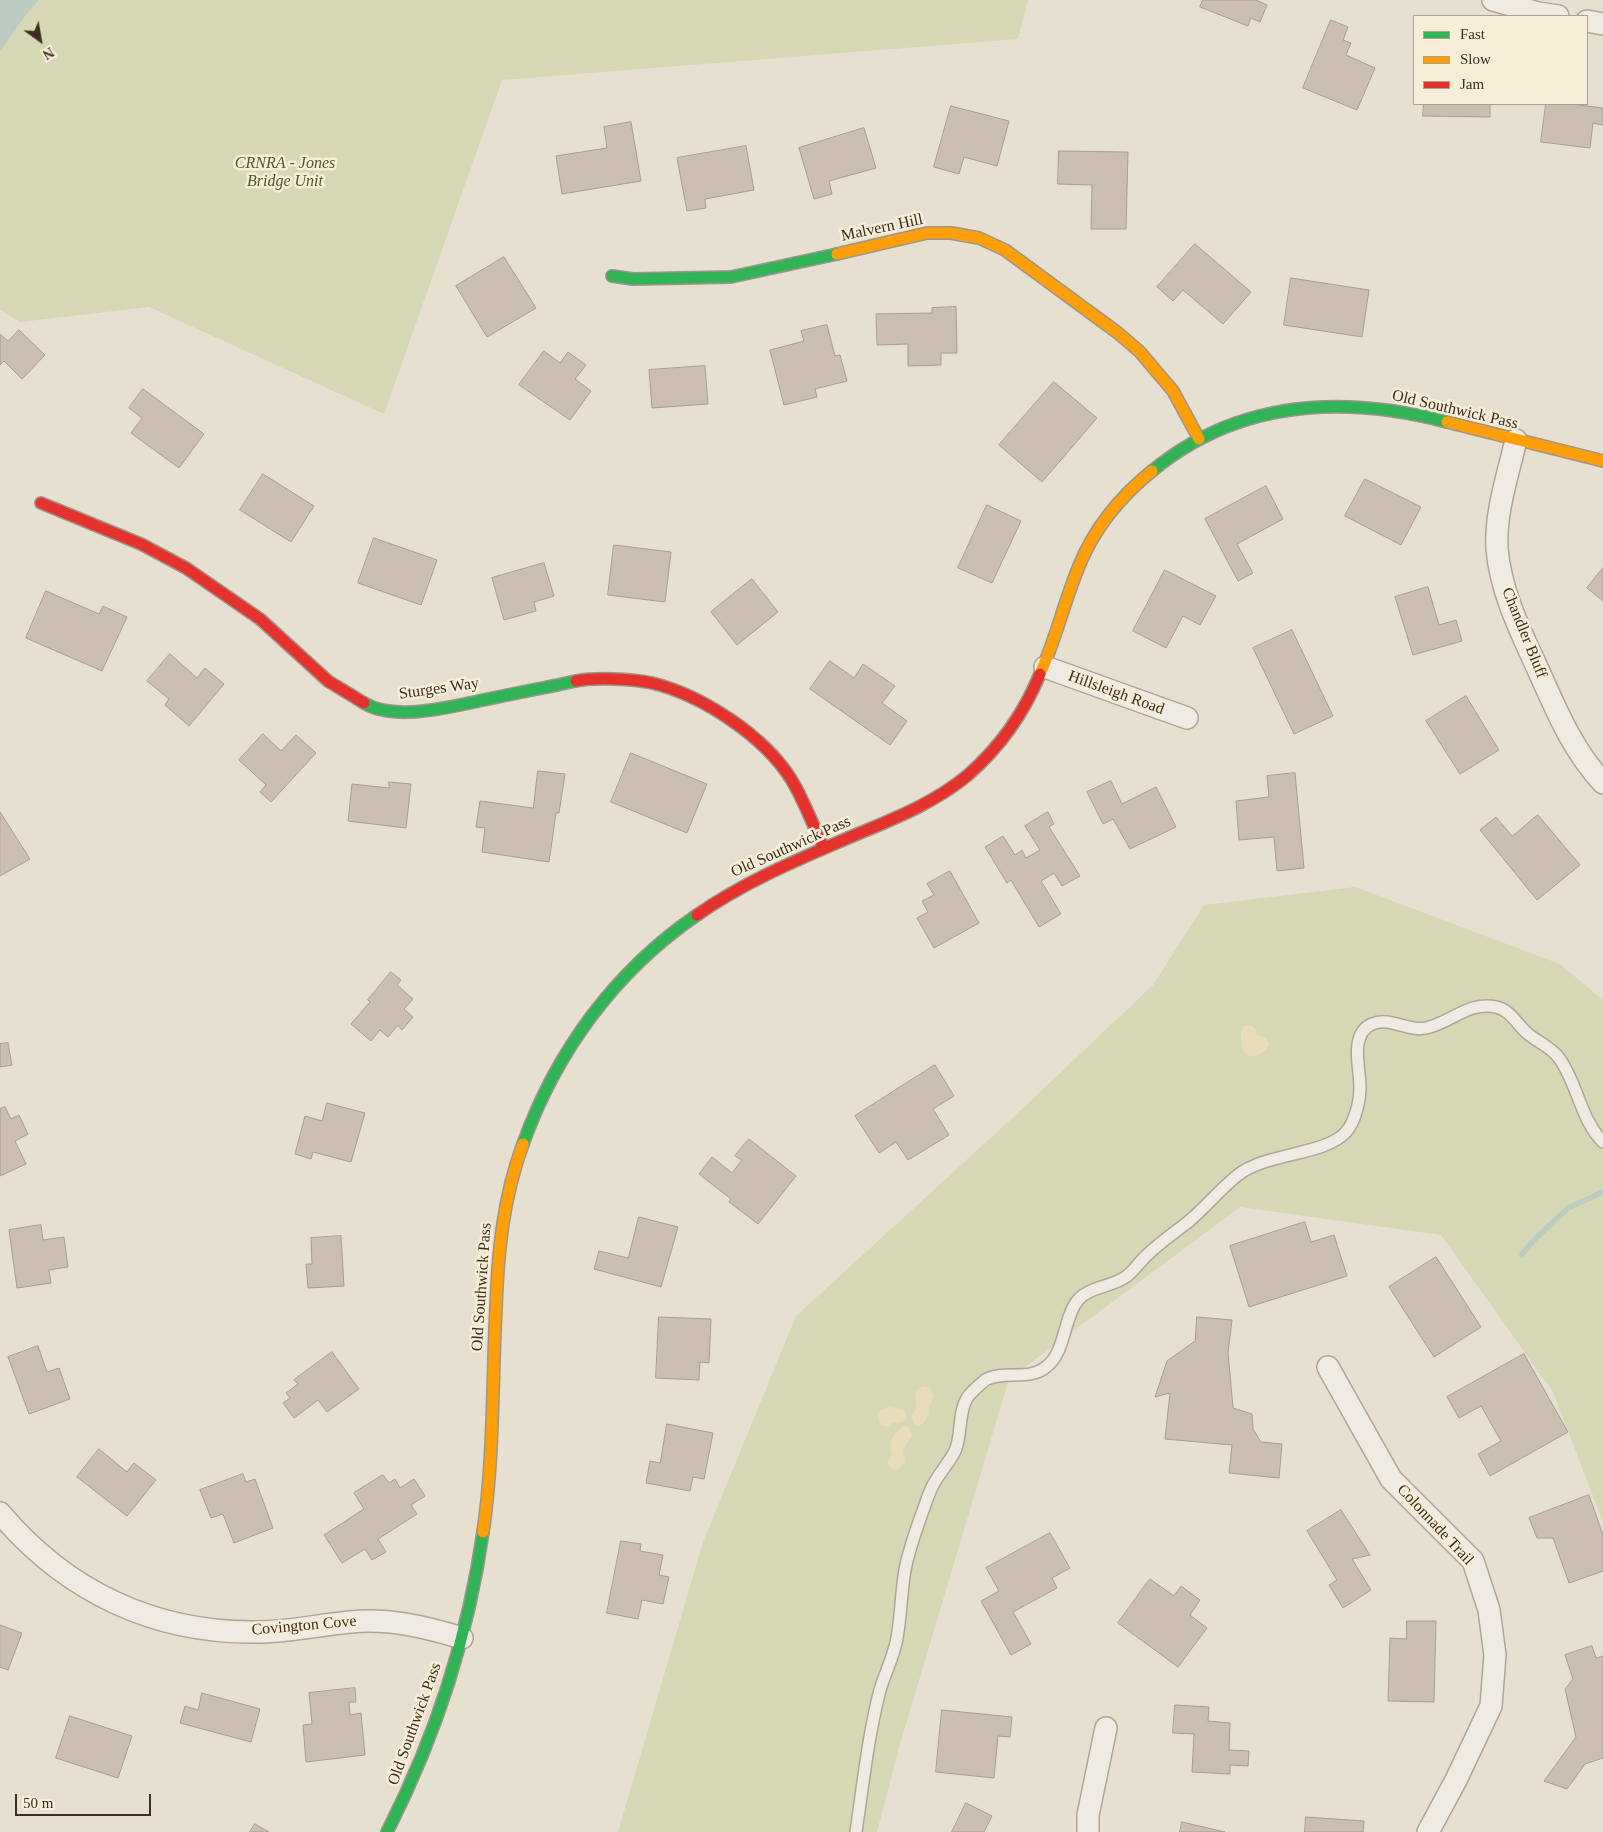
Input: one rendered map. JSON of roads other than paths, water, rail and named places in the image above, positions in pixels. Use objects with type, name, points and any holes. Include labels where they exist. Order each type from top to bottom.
[{"type":"street","points":[[1493,0],[1551,15]]},
{"type":"street","points":[[1588,21],[1603,24]]},
{"type":"street","name":"Malvern Hill","points":[[612,276],[633,279],[730,277],[764,271],[927,233],[951,233],[979,238],[1005,250],[1118,333],[1140,352],[1172,391],[1199,439]]},
{"type":"street","name":"Old Southwick Pass","points":[[387,1832],[403,1802],[444,1703],[462,1638],[479,1562],[488,1491],[499,1230],[514,1165],[538,1103],[561,1059],[586,1021],[617,982],[682,924],[725,896],[767,873],[903,817],[942,795],[961,781],[988,756],[1010,729],[1031,697],[1045,667],[1082,557],[1103,523],[1131,490],[1163,461],[1199,439],[1230,425],[1266,414],[1304,408],[1343,406],[1406,412],[1603,461]]},
{"type":"street","name":"Chandler Bluff","points":[[1516,440],[1498,517],[1497,548],[1501,578],[1515,620],[1567,732],[1586,764],[1603,782]]},
{"type":"street","name":"Sturges Way","points":[[41,503],[141,544],[186,568],[260,619],[328,681],[367,705],[379,709],[398,712],[436,709],[594,678],[652,683],[688,696],[735,720],[770,753],[791,779],[824,848]]},
{"type":"street","name":"Hillsleigh Road","points":[[1045,667],[1187,718]]},
{"type":"street","name":"Colonnade Trail","points":[[1328,1367],[1392,1478],[1473,1561],[1489,1610],[1496,1655],[1491,1706],[1456,1780],[1428,1832]]},
{"type":"street","name":"Covington Cove","points":[[3,1520],[44,1558],[79,1584],[120,1606],[168,1622],[209,1629],[256,1632],[294,1630],[351,1622],[385,1621],[426,1627],[462,1638]]},
{"type":"street","points":[[1088,1832],[1088,1814],[1106,1728]]},
{"type":"lane","points":[[856,1832],[881,1688],[897,1641],[906,1568],[934,1483],[956,1448],[967,1397],[977,1387],[988,1379],[1000,1376],[1029,1374],[1044,1370],[1052,1362],[1073,1308],[1079,1299],[1094,1290],[1123,1279],[1145,1257],[1190,1221],[1240,1173],[1267,1161],[1327,1144],[1346,1132],[1358,1102],[1360,1086],[1357,1063],[1361,1035],[1366,1028],[1374,1023],[1384,1022],[1414,1029],[1427,1028],[1473,1007],[1486,1005],[1501,1007],[1527,1033],[1550,1048],[1560,1059],[1572,1081],[1592,1130],[1603,1142]]},
{"type":"waterway","points":[[1522,1254],[1568,1208],[1603,1192]]},
{"type":"park label","name":"CRNRA - Jones Bridge Unit","points":[[285,173]]}]
